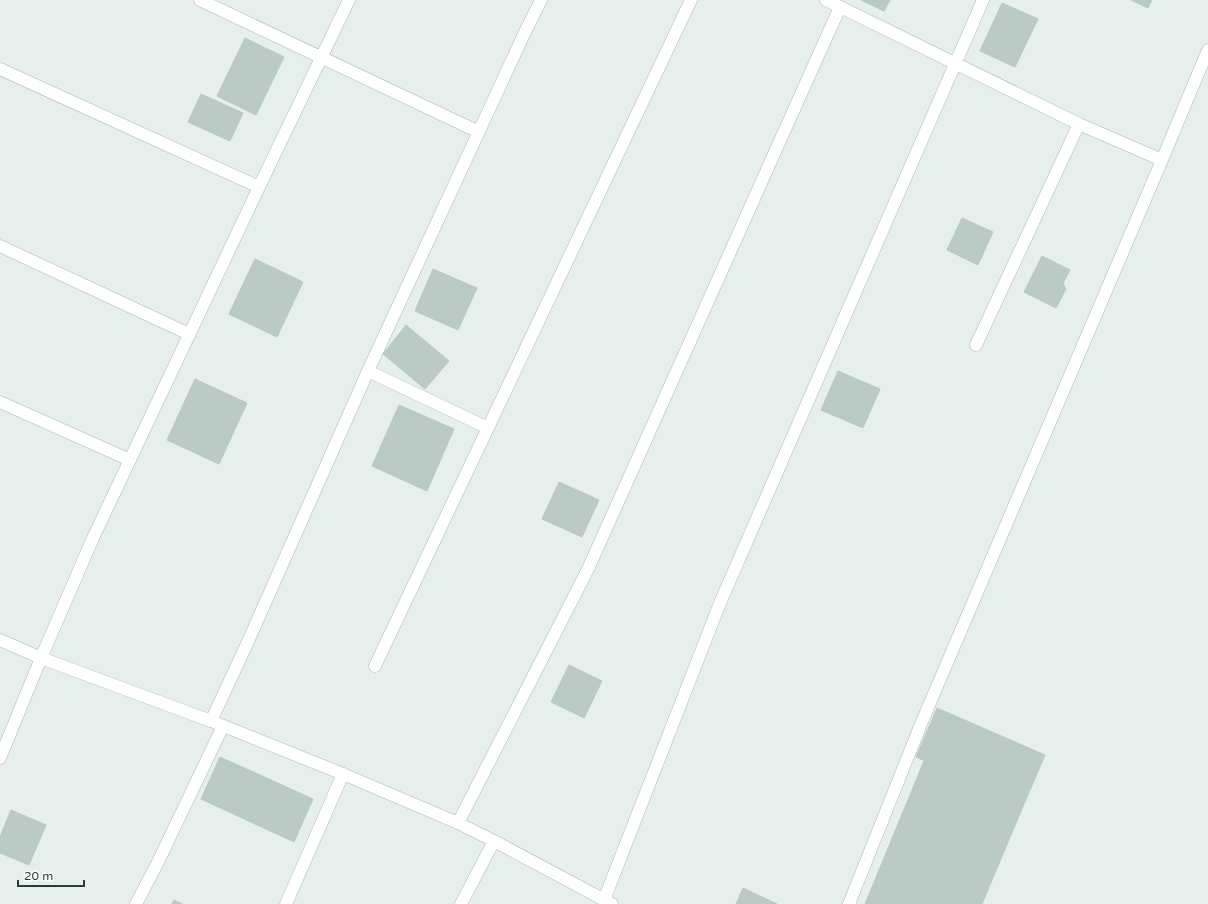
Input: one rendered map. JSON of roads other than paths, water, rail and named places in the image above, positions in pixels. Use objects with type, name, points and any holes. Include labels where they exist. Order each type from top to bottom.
[{"type":"street","points":[[200,0],[479,132]]},
{"type":"street","points":[[0,758],[93,538],[349,0]]},
{"type":"street","points":[[211,721],[368,371],[541,0]]},
{"type":"street","points":[[375,666],[690,0]]},
{"type":"street","points":[[826,0],[1079,124],[1162,160]]},
{"type":"street","points":[[0,640],[41,658],[211,721],[343,774],[458,823],[608,902],[720,603],[984,0]]},
{"type":"street","points":[[458,823],[588,569],[840,8]]},
{"type":"street","points":[[849,904],[921,724],[1208,50]]},
{"type":"street","points":[[0,69],[259,187]]},
{"type":"street","points":[[976,345],[1079,124]]},
{"type":"street","points":[[0,246],[189,334]]},
{"type":"street","points":[[368,371],[488,428]]},
{"type":"street","points":[[0,402],[130,460]]},
{"type":"street","points":[[136,904],[158,862],[223,726]]},
{"type":"street","points":[[286,904],[343,774]]},
{"type":"street","points":[[461,904],[494,841]]}]
